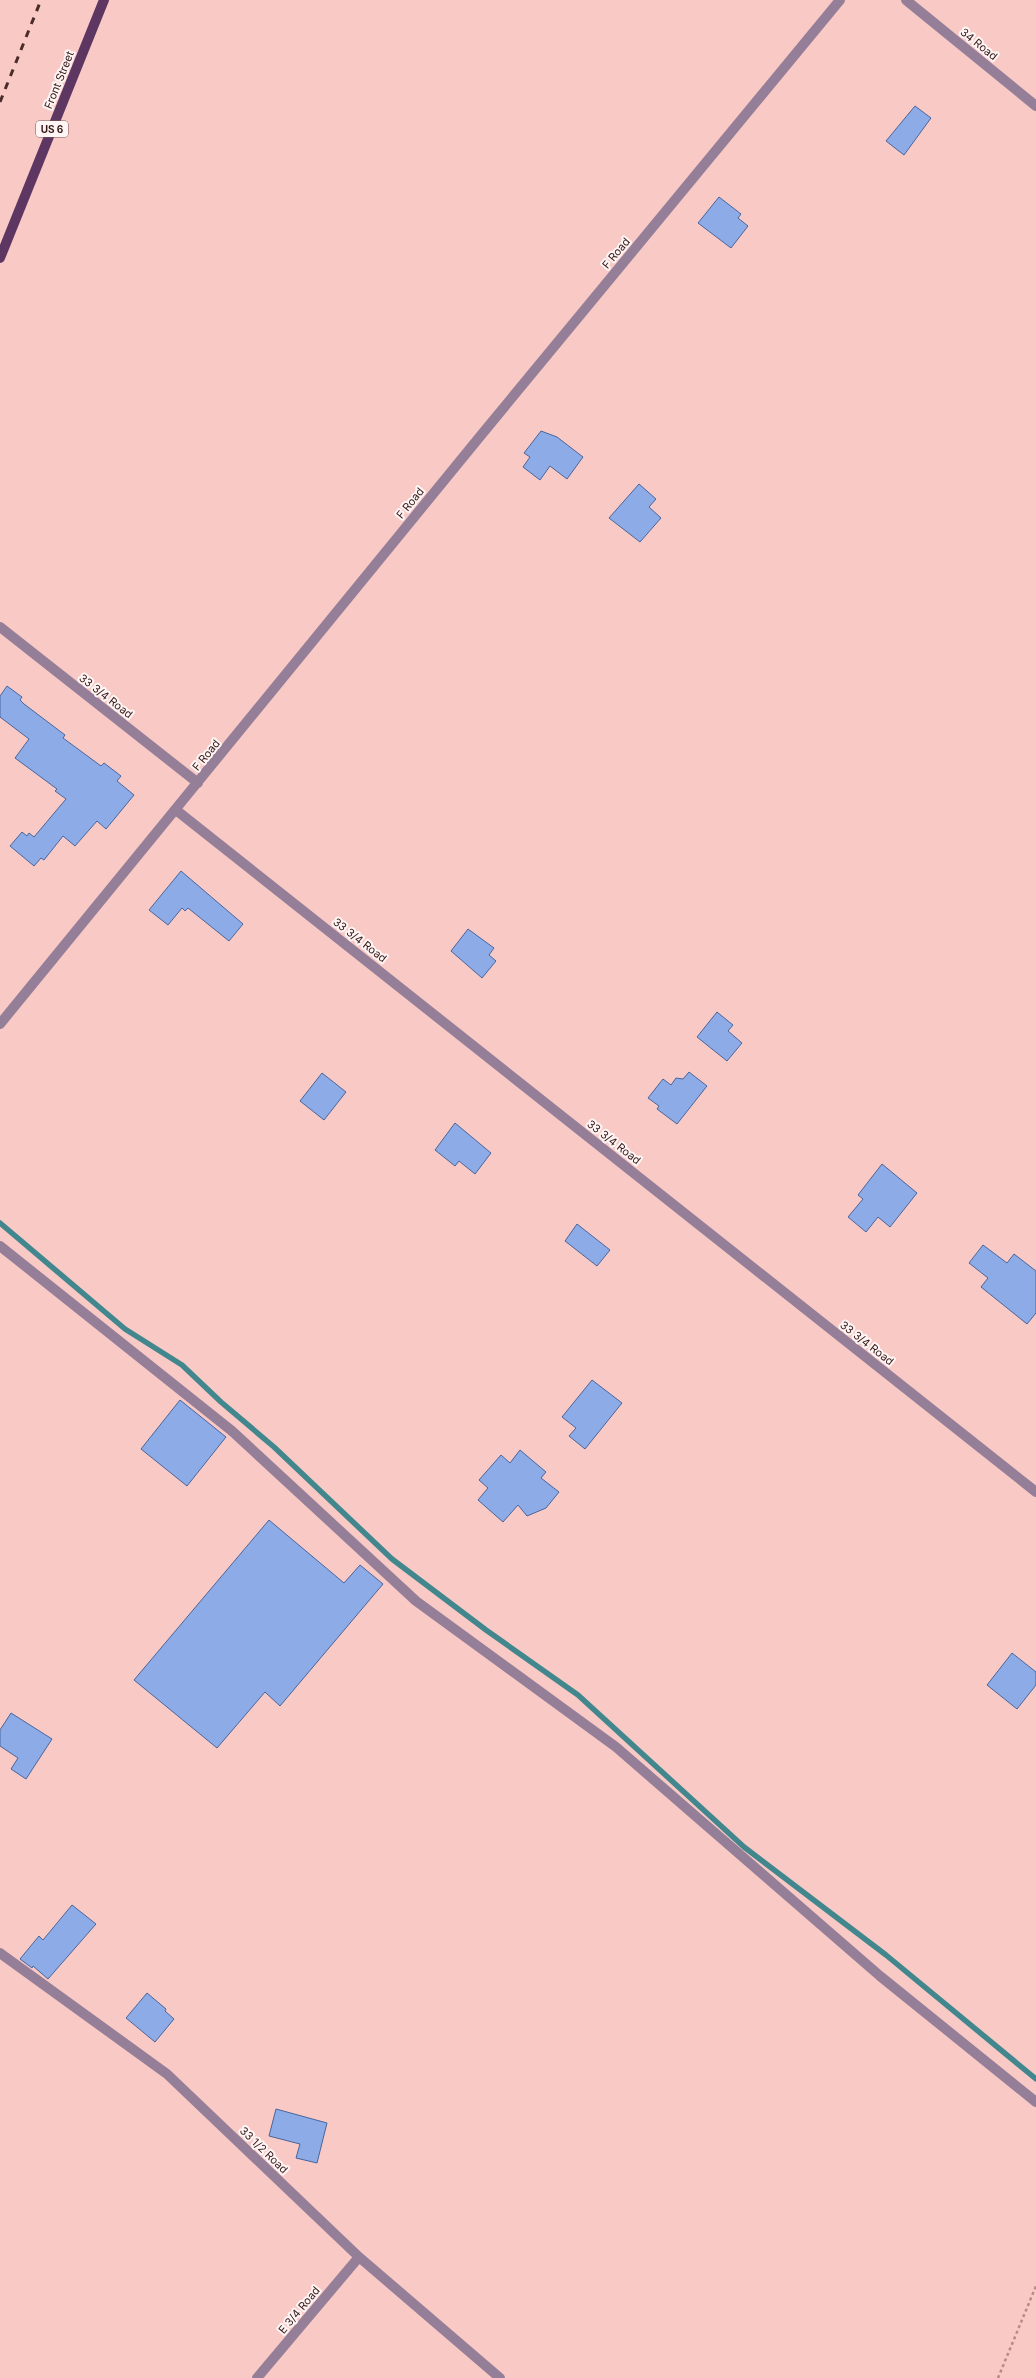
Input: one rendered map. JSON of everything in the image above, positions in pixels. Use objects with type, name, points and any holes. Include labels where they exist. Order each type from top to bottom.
[{"type":"main road","name":"Front Street","points":[[0,258],[104,0]]},
{"type":"street","name":"F Road","points":[[0,1024],[198,784],[487,428],[840,0]]},
{"type":"street","name":"34 Road","points":[[906,0],[1036,106]]},
{"type":"street","name":"33 3/4 Road","points":[[0,627],[198,784]]},
{"type":"street","name":"33 3/4 Road","points":[[176,810],[1036,1492]]},
{"type":"street","points":[[0,1246],[232,1431],[416,1601],[616,1747],[880,1976],[1036,2102]]},
{"type":"street","name":"33 1/2 Road","points":[[0,1953],[167,2074],[359,2257],[500,2378]]},
{"type":"street","name":"E 3/4 Road","points":[[257,2378],[359,2257]]},
{"type":"path","points":[[998,2378],[1036,2286]]},
{"type":"building","points":[[915,106],[931,118],[904,155],[886,141]]},
{"type":"building","points":[[719,197],[741,214],[738,218],[748,226],[731,248],[698,223]]},
{"type":"building","points":[[541,431],[557,437],[583,457],[567,479],[550,466],[540,480],[523,467],[530,457],[524,453]]},
{"type":"building","points":[[639,484],[656,499],[649,507],[661,518],[640,542],[609,518]]},
{"type":"building","points":[[7,686],[22,697],[20,700],[24,704],[65,735],[63,738],[101,766],[104,763],[121,776],[117,781],[134,795],[106,829],[97,821],[75,846],[63,836],[44,860],[41,858],[34,866],[10,846],[22,832],[27,836],[29,833],[34,837],[66,799],[55,791],[57,789],[15,758],[29,739],[0,717],[0,696]]},
{"type":"building","points":[[181,871],[243,924],[229,941],[188,908],[185,911],[182,908],[168,925],[149,910]]},
{"type":"building","points":[[468,929],[494,948],[489,955],[496,961],[482,978],[451,951]]},
{"type":"building","points":[[717,1012],[733,1025],[728,1031],[742,1043],[727,1061],[697,1037]]},
{"type":"building","points":[[689,1072],[707,1086],[677,1124],[657,1109],[659,1106],[648,1098],[663,1079],[671,1085],[676,1078],[683,1079]]},
{"type":"building","points":[[322,1073],[346,1092],[324,1120],[300,1101]]},
{"type":"building","points":[[455,1123],[491,1153],[475,1174],[459,1161],[455,1166],[435,1150]]},
{"type":"building","points":[[882,1164],[917,1193],[890,1227],[878,1217],[866,1232],[848,1217],[863,1199],[858,1195]]},
{"type":"building","points":[[577,1224],[610,1250],[597,1266],[565,1241]]},
{"type":"building","points":[[983,1245],[1007,1263],[1014,1254],[1036,1271],[1036,1313],[1027,1324],[981,1287],[988,1278],[969,1263]]},
{"type":"building","points":[[592,1380],[622,1403],[585,1449],[569,1436],[576,1428],[562,1417]]},
{"type":"building","points":[[180,1400],[226,1437],[187,1486],[141,1449]]},
{"type":"building","points":[[520,1450],[546,1472],[541,1478],[559,1492],[546,1508],[527,1516],[518,1505],[503,1522],[478,1500],[488,1488],[479,1480],[501,1455],[510,1463]]},
{"type":"building","points":[[269,1520],[344,1583],[360,1565],[383,1584],[280,1706],[265,1692],[217,1748],[134,1680]]},
{"type":"building","points":[[1012,1653],[1036,1672],[1036,1685],[1017,1709],[987,1685]]},
{"type":"building","points":[[11,1713],[52,1739],[26,1779],[11,1769],[18,1758],[0,1746],[0,1730]]},
{"type":"building","points":[[72,1905],[96,1924],[48,1979],[33,1966],[32,1968],[20,1959],[39,1936],[43,1940]]},
{"type":"building","points":[[147,1993],[166,2009],[165,2011],[174,2019],[155,2042],[126,2018]]},
{"type":"building","points":[[276,2109],[327,2123],[317,2163],[296,2158],[300,2144],[269,2136]]},
{"type":"waterway","points":[[0,1223],[125,1329],[182,1365],[221,1402],[274,1447],[392,1559],[486,1630],[578,1695],[744,1847],[886,1955],[1036,2079]]},
{"type":"railway","points":[[0,102],[41,0]]}]
